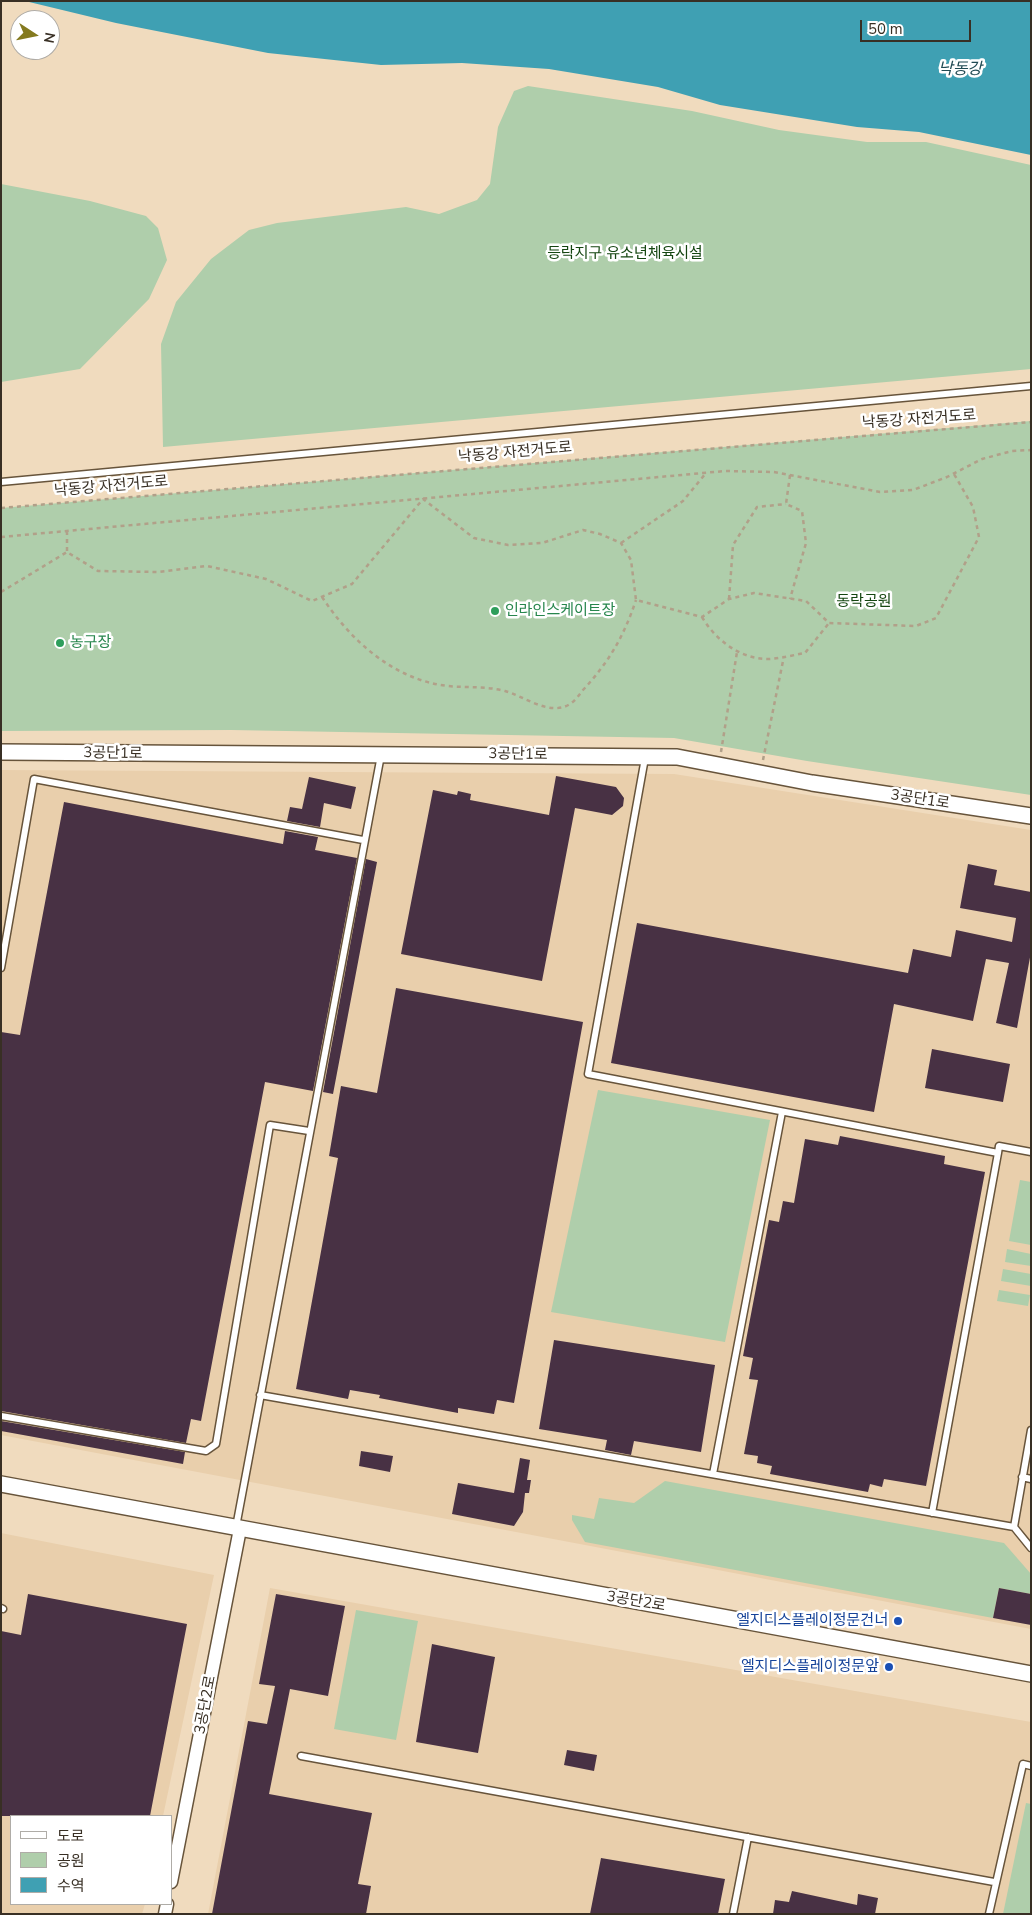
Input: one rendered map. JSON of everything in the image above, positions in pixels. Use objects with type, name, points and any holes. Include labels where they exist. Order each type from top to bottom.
[{"type":"street","name":"3공단1로","points":[[1,752],[678,757],[812,784],[1031,816]]},
{"type":"street","name":"3공단2로","points":[[1,1484],[1031,1674]]},
{"type":"street","name":"3공단2로","points":[[172,1877],[238,1529]]},
{"type":"lane","points":[[1,482],[1031,386]]},
{"type":"lane","points":[[238,1529],[260,1395],[381,754]]},
{"type":"lane","points":[[646,757],[588,1074],[998,1153]]},
{"type":"lane","points":[[1,968],[34,779],[364,840]]},
{"type":"lane","points":[[713,1474],[782,1112]]},
{"type":"lane","points":[[1,1416],[206,1451],[216,1444],[270,1125],[309,1131]]},
{"type":"lane","points":[[932,1513],[999,1146],[1031,1152]]},
{"type":"lane","points":[[260,1395],[1014,1527],[1031,1548]]},
{"type":"lane","points":[[1014,1527],[1031,1430]]},
{"type":"lane","points":[[1022,1477],[1031,1479]]},
{"type":"lane","points":[[301,1756],[994,1882]]},
{"type":"lane","points":[[989,1914],[994,1882],[1023,1764],[1031,1766]]},
{"type":"lane","points":[[733,1914],[748,1838]]},
{"type":"path","name":"낙동강 자전거도로","points":[[1,508],[1031,422]]},
{"type":"path","points":[[1,537],[218,515],[423,499],[706,473],[774,472],[880,492],[913,490],[954,474],[982,459],[1012,451],[1031,450]]},
{"type":"path","points":[[621,543],[683,501],[706,473]]},
{"type":"path","points":[[786,504],[790,474]]},
{"type":"path","points":[[702,617],[729,599],[754,593],[806,601],[829,623],[916,626],[936,618],[979,537],[973,507],[954,474]]},
{"type":"path","points":[[322,597],[339,622],[389,667],[417,680],[448,686],[482,686],[506,691],[537,705],[554,708],[569,705],[600,672],[626,631],[636,600],[631,560],[621,543],[600,534],[583,530],[542,543],[508,545],[474,538],[423,499]]},
{"type":"path","points":[[67,552],[98,571],[159,572],[207,566],[266,579],[312,602],[352,584],[423,499]]},
{"type":"path","points":[[729,599],[733,545],[757,507],[786,504],[802,511],[806,543],[790,599]]},
{"type":"path","points":[[66,531],[67,552]]},
{"type":"path","points":[[1,592],[67,552]]},
{"type":"path","points":[[636,600],[702,617],[710,631],[737,652],[768,659],[805,653],[829,623]]},
{"type":"path","points":[[719,765],[737,652]]},
{"type":"path","points":[[761,774],[784,656]]},
{"type":"shaded area","points":[[1,770],[674,774],[1031,830],[1031,1629],[1,1435]]},
{"type":"shaded area","points":[[1,1533],[214,1575],[163,1815],[10,1815],[10,1905],[145,1905],[142,1914],[1,1914]]},
{"type":"shaded area","points":[[270,1588],[1031,1722],[1031,1914],[208,1914]]},
{"type":"green space","name":"등락지구 유소년체육시설","points":[[528,86],[692,111],[779,130],[867,142],[926,142],[1031,165],[1031,369],[163,447],[161,344],[176,302],[211,259],[249,230],[277,223],[406,207],[439,214],[477,200],[490,184],[498,127],[514,91]]},
{"type":"green space","points":[[1,184],[90,201],[146,216],[158,228],[167,260],[149,299],[80,369],[1,382]]},
{"type":"green space","name":"동락공원","points":[[1031,421],[1031,795],[807,761],[674,738],[231,730],[1,731],[1,508]]},
{"type":"green space","points":[[598,1090],[770,1120],[725,1342],[551,1312]]},
{"type":"green space","points":[[1020,1180],[1031,1182],[1031,1245],[1009,1241]]},
{"type":"green space","points":[[1007,1249],[1031,1254],[1031,1266],[1005,1262]]},
{"type":"green space","points":[[1003,1269],[1031,1274],[1031,1286],[1001,1281]]},
{"type":"green space","points":[[999,1290],[1030,1295],[1028,1306],[997,1301]]},
{"type":"green space","points":[[665,1481],[1004,1543],[1031,1574],[1031,1594],[999,1588],[993,1618],[585,1542],[572,1520],[572,1515],[594,1519],[599,1498],[634,1503]]},
{"type":"green space","points":[[356,1610],[418,1621],[396,1740],[334,1729]]},
{"type":"green space","points":[[1026,1803],[1031,1804],[1031,1914],[1003,1914]]},
{"type":"water","name":"낙동강","points":[[25,1],[1031,1],[1031,155],[919,132],[857,127],[720,105],[658,87],[549,69],[462,63],[381,65],[268,53],[116,23]]},
{"type":"building","points":[[556,776],[616,787],[624,798],[623,806],[612,815],[575,808],[542,981],[401,954],[433,790],[457,795],[458,791],[471,794],[470,800],[549,815]]},
{"type":"building","points":[[309,777],[356,787],[351,809],[324,803],[320,827],[287,821],[290,807],[302,809]]},
{"type":"building","points":[[64,802],[283,844],[285,831],[318,837],[315,850],[357,858],[313,1091],[265,1082],[201,1421],[191,1419],[186,1443],[1,1411],[1,1032],[20,1035]]},
{"type":"building","points":[[366,859],[377,862],[333,1094],[323,1092]]},
{"type":"building","points":[[968,864],[997,870],[994,885],[1031,892],[1031,952],[1017,1028],[996,1023],[1009,963],[986,959],[973,1021],[894,1004],[874,1112],[611,1063],[637,923],[908,973],[913,949],[951,957],[956,930],[1012,942],[1016,918],[960,908]]},
{"type":"building","points":[[396,988],[583,1022],[514,1403],[497,1400],[494,1414],[458,1408],[458,1413],[379,1398],[380,1395],[350,1390],[348,1399],[296,1389],[338,1158],[329,1156],[341,1086],[377,1093]]},
{"type":"building","points":[[932,1049],[1010,1064],[1003,1102],[925,1088]]},
{"type":"building","points":[[840,1136],[945,1156],[944,1164],[985,1172],[926,1486],[884,1479],[882,1487],[870,1484],[868,1492],[770,1474],[772,1466],[757,1463],[758,1456],[744,1454],[758,1380],[749,1379],[753,1358],[743,1356],[769,1220],[779,1222],[783,1201],[794,1203],[805,1139],[838,1145]]},
{"type":"building","points":[[554,1340],[715,1365],[701,1452],[634,1441],[631,1455],[605,1450],[607,1440],[539,1429]]},
{"type":"building","points":[[1,1421],[185,1452],[183,1464],[1,1431]]},
{"type":"building","points":[[361,1451],[393,1456],[390,1472],[359,1466]]},
{"type":"building","points":[[520,1458],[530,1460],[527,1480],[531,1480],[529,1493],[525,1493],[523,1512],[514,1526],[452,1514],[458,1483],[514,1493]]},
{"type":"building","points":[[999,1588],[1031,1594],[1031,1625],[993,1618]]},
{"type":"building","points":[[28,1594],[187,1624],[150,1815],[1,1816],[1,1631],[21,1635]]},
{"type":"building","points":[[276,1594],[345,1606],[328,1696],[290,1689],[269,1794],[372,1813],[358,1884],[371,1886],[366,1914],[212,1914],[248,1721],[267,1724],[275,1686],[259,1684]]},
{"type":"building","points":[[432,1644],[495,1657],[478,1753],[416,1742]]},
{"type":"building","points":[[567,1750],[597,1755],[594,1771],[564,1765]]},
{"type":"building","points":[[601,1858],[725,1879],[718,1914],[590,1914]]},
{"type":"building","points":[[792,1891],[857,1905],[858,1894],[878,1898],[875,1914],[773,1914],[775,1900],[789,1902]]},
{"type":"place","name":"인라인스케이트장","points":[[495,611]]},
{"type":"place","name":"농구장","points":[[60,643]]},
{"type":"place","name":"엘지디스플레이정문건너","points":[[898,1621]]},
{"type":"place","name":"엘지디스플레이정문앞","points":[[889,1667]]}]
